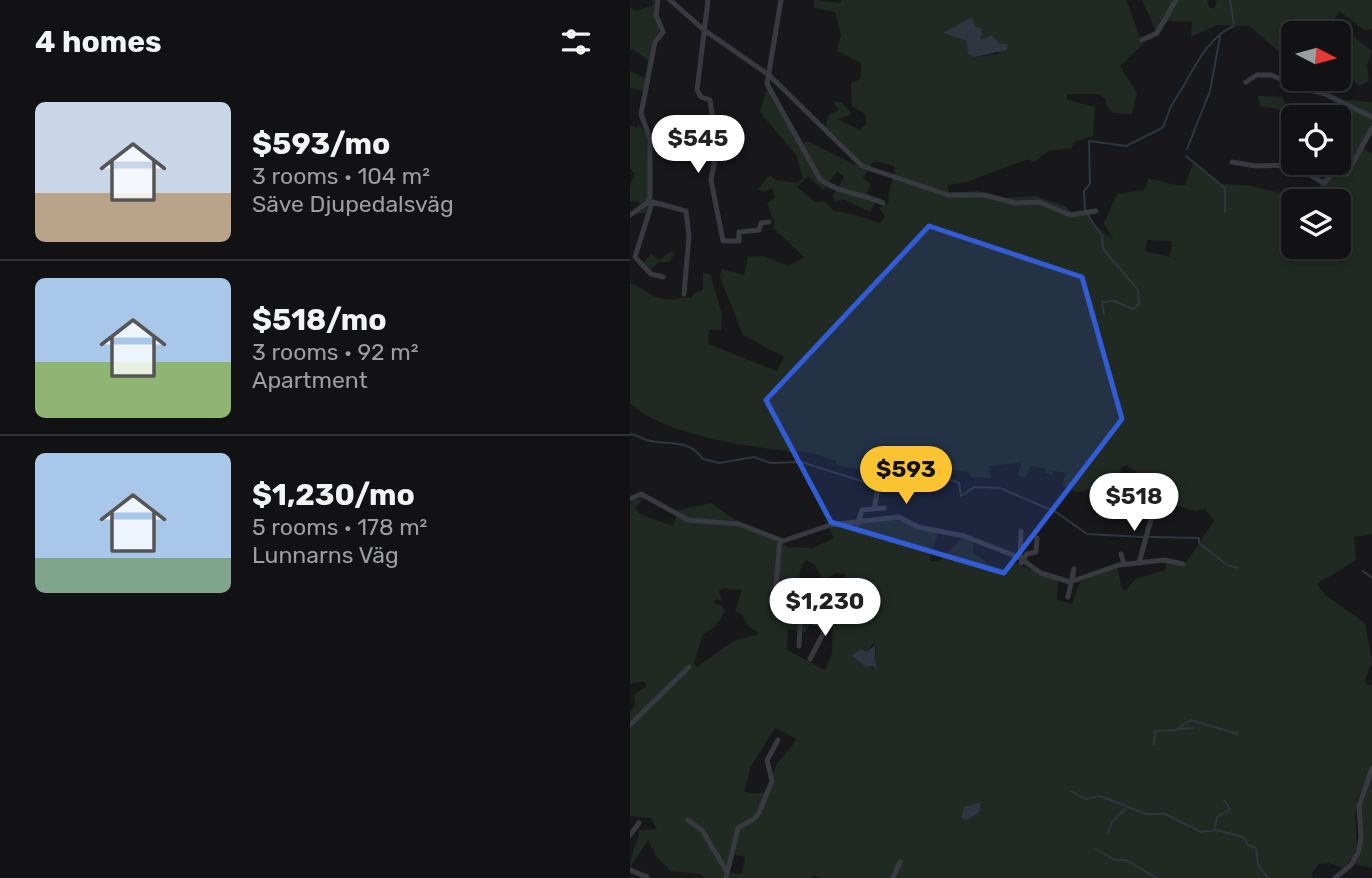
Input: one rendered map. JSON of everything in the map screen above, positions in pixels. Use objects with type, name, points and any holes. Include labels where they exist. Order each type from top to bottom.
[{"type":"street","points":[[658,0],[656,15],[663,32],[655,41],[641,116],[649,138],[651,202],[635,257],[651,274],[663,277]]},
{"type":"street","points":[[670,0],[704,30],[769,75],[862,166],[948,195],[984,195],[1015,203],[1039,202],[1070,215],[1096,211]]},
{"type":"street","points":[[708,0],[697,90],[699,95],[710,100],[713,111],[717,152],[711,180],[723,241],[739,242],[739,232],[759,230],[760,223],[769,222]]},
{"type":"street","points":[[781,0],[768,88],[803,144],[811,168],[820,179],[836,190],[863,195],[883,203]]},
{"type":"street","points":[[1142,40],[1157,33],[1176,0]]},
{"type":"street","points":[[1247,82],[1257,75],[1271,75],[1301,88],[1325,94],[1372,117]]},
{"type":"street","points":[[1232,162],[1252,166],[1293,165],[1325,183],[1332,174],[1347,174],[1372,128]]},
{"type":"street","points":[[630,215],[651,202],[686,211],[689,236],[684,294]]},
{"type":"street","points":[[874,509],[878,488]]},
{"type":"street","points":[[630,499],[642,494],[688,520],[738,524],[780,540],[830,525],[858,524],[896,517],[915,530],[962,536],[1022,559],[1041,573],[1070,582],[1124,564],[1166,560],[1183,564]]},
{"type":"street","points":[[1139,563],[1155,503],[1148,496]]},
{"type":"street","points":[[858,524],[862,510],[884,508]]},
{"type":"street","points":[[1021,531],[1022,559]]},
{"type":"street","points":[[1022,559],[1036,552],[1037,538]]},
{"type":"street","points":[[780,540],[775,594],[781,596],[803,590],[810,584]]},
{"type":"street","points":[[1121,554],[1124,564]]},
{"type":"street","points":[[1068,597],[1074,569]]},
{"type":"street","points":[[820,626],[830,587]]},
{"type":"street","points":[[790,592],[795,596],[800,625],[799,646]]},
{"type":"street","points":[[796,608],[806,620],[825,629],[810,659]]},
{"type":"street","points":[[630,725],[689,667]]},
{"type":"street","points":[[726,875],[738,828],[756,818],[772,782],[767,760],[778,740]]},
{"type":"street","points":[[1335,878],[1351,865],[1359,853],[1361,835],[1358,810],[1372,768]]},
{"type":"street","points":[[688,820],[702,830],[726,875]]},
{"type":"street","points":[[630,835],[639,823]]},
{"type":"street","points":[[893,878],[900,862]]},
{"type":"street","points":[[630,870],[647,877]]},
{"type":"highlighted area","points":[[929,226],[1082,277],[1122,419],[1004,573],[831,522],[766,400]]},
{"type":"shaded area","points":[[651,0],[658,0],[655,13],[660,35],[653,40],[644,91],[630,88],[630,71],[645,78],[648,60],[632,49],[630,52],[630,7],[636,11],[654,5]]},
{"type":"shaded area","points":[[814,0],[840,3],[842,0],[1126,0],[1143,44],[1120,66],[1137,93],[1132,114],[1113,113],[1106,105],[1106,99],[1099,94],[1067,94],[1067,100],[1095,107],[1093,136],[1075,142],[1071,148],[1048,151],[1034,162],[1028,159],[967,182],[947,185],[949,193],[976,191],[1003,198],[1035,196],[1065,206],[1072,213],[1087,211],[1097,227],[1113,240],[1104,223],[1117,194],[1144,190],[1148,179],[1185,185],[1193,163],[1219,184],[1247,185],[1281,193],[1281,259],[1351,259],[1351,189],[1318,189],[1326,177],[1320,175],[1351,175],[1351,105],[1341,105],[1348,100],[1372,102],[1372,134],[1364,148],[1372,154],[1372,534],[1354,537],[1356,560],[1317,584],[1325,595],[1365,623],[1372,661],[1365,680],[1367,685],[1372,685],[1372,761],[1356,808],[1356,847],[1344,868],[1329,863],[1319,864],[1312,873],[1313,878],[820,878],[814,875],[811,878],[728,878],[729,873],[742,874],[745,857],[732,854],[724,878],[704,878],[701,874],[671,871],[656,856],[648,840],[630,868],[639,830],[657,829],[651,818],[630,816],[630,713],[635,705],[634,695],[647,686],[644,681],[630,684],[630,505],[633,500],[644,498],[635,508],[640,514],[673,526],[678,510],[712,503],[729,516],[788,547],[813,548],[834,538],[828,527],[893,517],[938,534],[929,560],[933,562],[940,561],[962,537],[974,542],[973,552],[988,564],[1003,569],[1009,561],[1058,580],[1057,600],[1072,604],[1080,582],[1117,567],[1122,589],[1126,590],[1135,579],[1165,570],[1166,562],[1184,566],[1214,521],[1205,509],[1195,511],[1144,496],[1149,490],[1143,488],[1144,478],[1127,465],[1121,468],[1118,485],[1142,495],[1111,487],[1076,492],[1062,485],[1066,473],[1053,471],[1052,475],[1045,473],[1044,468],[1031,466],[1025,478],[1018,476],[1021,463],[989,466],[991,478],[971,477],[968,472],[938,468],[929,460],[910,460],[872,472],[836,465],[836,461],[813,454],[741,444],[689,433],[646,415],[630,403],[630,283],[663,299],[691,298],[694,293],[703,290],[703,273],[710,274],[722,314],[721,330],[709,330],[708,344],[777,371],[784,357],[743,335],[720,277],[722,269],[744,275],[748,257],[762,256],[789,266],[804,257],[773,228],[775,224],[767,203],[775,198],[772,188],[764,192],[758,189],[770,175],[776,180],[797,183],[803,178],[796,155],[760,112],[767,89],[802,144],[807,141],[864,169],[824,130],[829,115],[839,110],[834,102],[841,102],[852,114],[838,119],[860,130],[866,124],[865,114],[852,106],[851,84],[861,78],[861,63],[837,51],[841,35],[835,12],[814,8]],"holes":[[[982,29],[981,40],[995,39],[1000,43],[999,54],[974,57],[967,41],[944,33]],[[874,161],[894,166],[889,203],[879,208],[885,216],[880,223],[834,211],[824,201],[815,202],[797,187],[808,176],[823,190],[837,171],[844,177],[833,195],[834,201],[845,200],[870,212],[877,199],[867,194],[870,184],[863,177]],[[1147,240],[1172,241],[1170,257],[1145,251]],[[806,560],[815,565],[824,581],[835,573],[845,574],[843,597],[833,618],[832,654],[825,670],[787,650],[788,629],[805,632],[810,624],[794,610],[801,566]],[[723,588],[742,590],[735,612],[742,614],[747,625],[759,634],[735,640],[697,667],[694,663],[703,634],[714,628],[725,612],[722,606],[714,603],[716,599],[722,601],[719,591]],[[873,644],[876,646],[875,661],[879,670],[863,664],[853,656],[861,650],[867,652]],[[775,728],[796,739],[775,768],[768,790],[744,792],[751,766]],[[980,802],[980,812],[967,820],[961,818],[964,807]]]},
{"type":"shaded area","points":[[1142,0],[1207,0],[1209,7],[1214,9],[1217,0],[1372,0],[1372,29],[1364,30],[1339,11],[1336,21],[1281,21],[1281,53],[1249,26],[1217,25],[1191,37],[1192,22],[1169,21],[1156,31]]},
{"type":"shaded area","points":[[972,17],[975,26],[982,29],[981,40],[992,35],[999,43],[1008,44],[1007,50],[974,57],[968,54],[967,41],[943,33]]},
{"type":"shaded area","points":[[1351,32],[1372,51],[1367,65],[1369,81],[1359,86],[1352,79]]},
{"type":"shaded area","points":[[1258,96],[1282,97],[1286,104],[1281,105],[1281,110],[1260,106]]},
{"type":"shaded area","points":[[638,124],[648,136],[649,204],[646,213],[635,213],[645,206],[637,201],[630,202],[630,186],[635,174],[630,168],[630,125],[637,128]]},
{"type":"shaded area","points":[[672,250],[674,255],[669,262],[659,262],[650,270],[642,264],[651,254],[660,260]]},
{"type":"shaded area","points":[[875,645],[875,661],[879,671],[872,666],[866,667],[852,656],[860,649],[867,652]]},
{"type":"shaded area","points":[[1372,770],[1372,868],[1355,864],[1362,846],[1359,815]]},
{"type":"shaded area","points":[[980,802],[980,812],[967,820],[961,818],[964,807]]},
{"type":"waterway","points":[[1085,210],[1084,191],[1090,184],[1089,141],[1126,146],[1162,128],[1171,106],[1206,49],[1214,39],[1234,26],[1230,0]]},
{"type":"waterway","points":[[1187,149],[1210,91],[1220,37]]},
{"type":"waterway","points":[[1186,156],[1225,188],[1225,212]]},
{"type":"waterway","points":[[1087,214],[1102,236],[1103,249],[1138,290],[1139,304],[1133,309],[1114,301],[1102,302],[1104,314]]},
{"type":"waterway","points":[[630,434],[648,440],[679,444],[691,448],[703,459],[719,463],[754,457],[771,463],[800,462]]},
{"type":"waterway","points":[[801,462],[893,491],[917,481],[924,464]]},
{"type":"waterway","points":[[930,464],[939,469],[943,477],[959,483],[961,496],[974,487],[1000,488]]},
{"type":"waterway","points":[[1002,489],[1056,512],[1087,534],[1144,537]]},
{"type":"waterway","points":[[1150,537],[1199,538],[1199,543],[1227,565],[1238,568]]},
{"type":"waterway","points":[[1363,571],[1372,578]]},
{"type":"waterway","points":[[1154,745],[1155,731],[1176,730],[1191,720],[1238,734]]},
{"type":"waterway","points":[[1180,729],[1193,728]]},
{"type":"waterway","points":[[1071,791],[1085,799],[1100,796],[1146,814],[1165,814],[1201,832],[1216,830],[1243,837],[1248,845],[1256,848],[1258,865],[1268,878]]},
{"type":"waterway","points":[[1215,828],[1217,817],[1230,809],[1224,800]]},
{"type":"waterway","points":[[1108,833],[1111,823],[1125,809]]},
{"type":"waterway","points":[[1096,849],[1115,860],[1126,860],[1157,878]]}]
